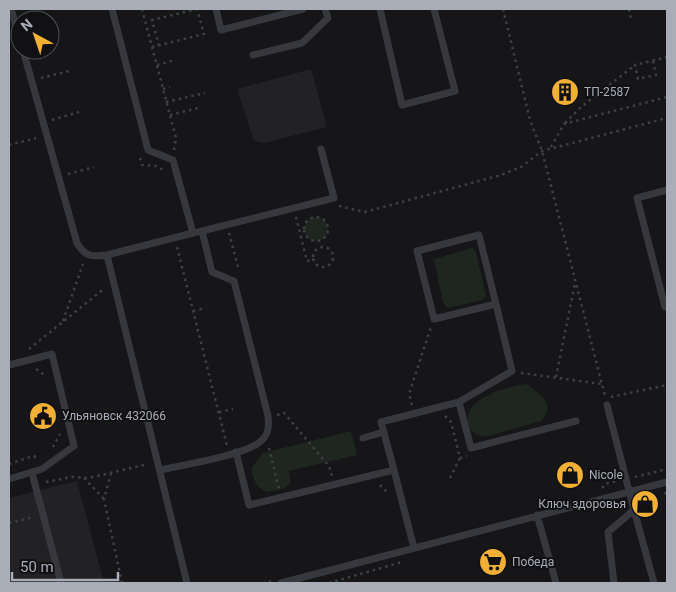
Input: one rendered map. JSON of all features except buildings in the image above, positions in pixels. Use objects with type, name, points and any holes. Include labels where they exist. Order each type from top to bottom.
[{"type":"lane","points":[[112,9],[148,150],[173,160],[193,233]]},
{"type":"lane","points":[[216,9],[221,30],[303,9]]},
{"type":"lane","points":[[253,55],[302,43],[328,18],[325,9]]},
{"type":"lane","points":[[380,9],[402,105],[455,91],[434,9]]},
{"type":"lane","points":[[26,60],[77,243],[86,255],[92,257],[334,198],[321,149]]},
{"type":"lane","points":[[667,190],[637,198],[665,307],[667,306]]},
{"type":"lane","points":[[160,470],[236,452],[253,446],[262,440],[269,428],[268,416],[234,280],[212,272],[202,231]]},
{"type":"lane","points":[[414,548],[381,422],[459,402],[512,371],[496,304],[479,235],[417,251],[434,319],[496,304]]},
{"type":"lane","points":[[107,254],[187,583]]},
{"type":"lane","points":[[9,365],[52,354],[74,446],[42,469],[9,479]]},
{"type":"lane","points":[[459,402],[471,448],[576,421]]},
{"type":"lane","points":[[607,405],[654,583]]},
{"type":"lane","points":[[363,438],[384,432]]},
{"type":"lane","points":[[236,452],[250,505],[394,470]]},
{"type":"lane","points":[[32,473],[61,583]]},
{"type":"lane","points":[[281,583],[667,482]]},
{"type":"lane","points":[[614,583],[608,532],[634,510]]},
{"type":"lane","points":[[537,516],[556,583]]},
{"type":"path","points":[[142,9],[176,138],[173,160]]},
{"type":"path","points":[[152,47],[159,46],[204,34],[197,9],[152,20],[159,46]]},
{"type":"path","points":[[503,9],[530,120],[542,151],[605,398],[667,385]]},
{"type":"path","points":[[629,9],[631,18]]},
{"type":"path","points":[[550,148],[564,124],[581,107],[635,65],[667,57]]},
{"type":"path","points":[[157,65],[175,60]]},
{"type":"path","points":[[635,65],[638,79],[656,75],[653,61]]},
{"type":"path","points":[[37,79],[69,71]]},
{"type":"path","points":[[163,89],[170,88]]},
{"type":"path","points":[[166,102],[205,92]]},
{"type":"path","points":[[564,124],[667,97]]},
{"type":"path","points":[[170,115],[198,108]]},
{"type":"path","points":[[49,121],[80,112]]},
{"type":"path","points":[[334,198],[339,207],[365,212],[501,175],[521,167],[542,151],[550,148],[667,118]]},
{"type":"path","points":[[9,145],[46,135]]},
{"type":"path","points":[[140,156],[142,165],[160,167],[168,175]]},
{"type":"path","points":[[64,175],[94,167]]},
{"type":"path","points":[[294,208],[307,261],[314,260]]},
{"type":"path","points":[[316,217],[322,219],[328,230],[324,238],[319,241],[310,240],[305,234],[304,225],[309,219],[316,217]]},
{"type":"path","points":[[300,235],[305,234]]},
{"type":"path","points":[[319,241],[320,247]]},
{"type":"path","points":[[176,244],[228,454]]},
{"type":"path","points":[[320,247],[331,250],[334,256],[332,262],[323,267],[314,260],[314,251],[320,247]]},
{"type":"path","points":[[63,322],[86,255]]},
{"type":"path","points":[[26,351],[114,281]]},
{"type":"path","points":[[556,377],[575,281]]},
{"type":"path","points":[[193,311],[205,308]]},
{"type":"path","points":[[409,394],[434,319]]},
{"type":"path","points":[[33,368],[43,373],[48,381]]},
{"type":"path","points":[[512,371],[602,384]]},
{"type":"path","points":[[219,412],[233,409]]},
{"type":"path","points":[[275,415],[284,413],[329,466],[334,485]]},
{"type":"path","points":[[441,414],[451,422],[460,458],[450,478]]},
{"type":"path","points":[[48,451],[58,441],[61,427]]},
{"type":"path","points":[[262,440],[268,444],[281,498]]},
{"type":"path","points":[[217,446],[234,442]]},
{"type":"path","points":[[460,458],[470,455]]},
{"type":"path","points":[[9,464],[33,456],[41,457]]},
{"type":"path","points":[[35,484],[72,477],[111,474],[158,462]]},
{"type":"path","points":[[600,490],[605,484],[667,469]]},
{"type":"path","points":[[111,474],[104,499],[122,583]]},
{"type":"path","points":[[83,477],[104,499]]},
{"type":"path","points":[[373,483],[386,489],[390,501]]},
{"type":"path","points":[[9,523],[43,515]]},
{"type":"path","points":[[264,583],[273,581]]},
{"type":"shaded area","points":[[311,69],[327,127],[264,143],[254,141],[237,89]]},
{"type":"shaded area","points":[[316,217],[321,218],[327,224],[327,234],[321,240],[316,241],[311,240],[305,234],[304,229],[305,224],[311,218]]},
{"type":"shaded area","points":[[472,248],[476,252],[486,296],[482,300],[448,308],[443,303],[434,259]]},
{"type":"shaded area","points":[[527,384],[545,399],[548,409],[542,421],[488,436],[475,434],[471,430],[468,419],[469,413],[476,403],[500,390]]},
{"type":"shaded area","points":[[351,431],[357,455],[289,471],[291,483],[285,488],[267,492],[255,482],[252,467],[263,453]]},
{"type":"shaded area","points":[[77,481],[104,583],[9,583],[9,498]]},
{"type":"place","name":"ТП-2587","points":[[565,92]]},
{"type":"place","name":"Ульяновск 432066","points":[[43,416]]},
{"type":"place","name":"Nicole","points":[[570,475]]},
{"type":"place","name":"Ключ здоровья","points":[[645,504]]},
{"type":"place","name":"Победа","points":[[493,562]]}]
